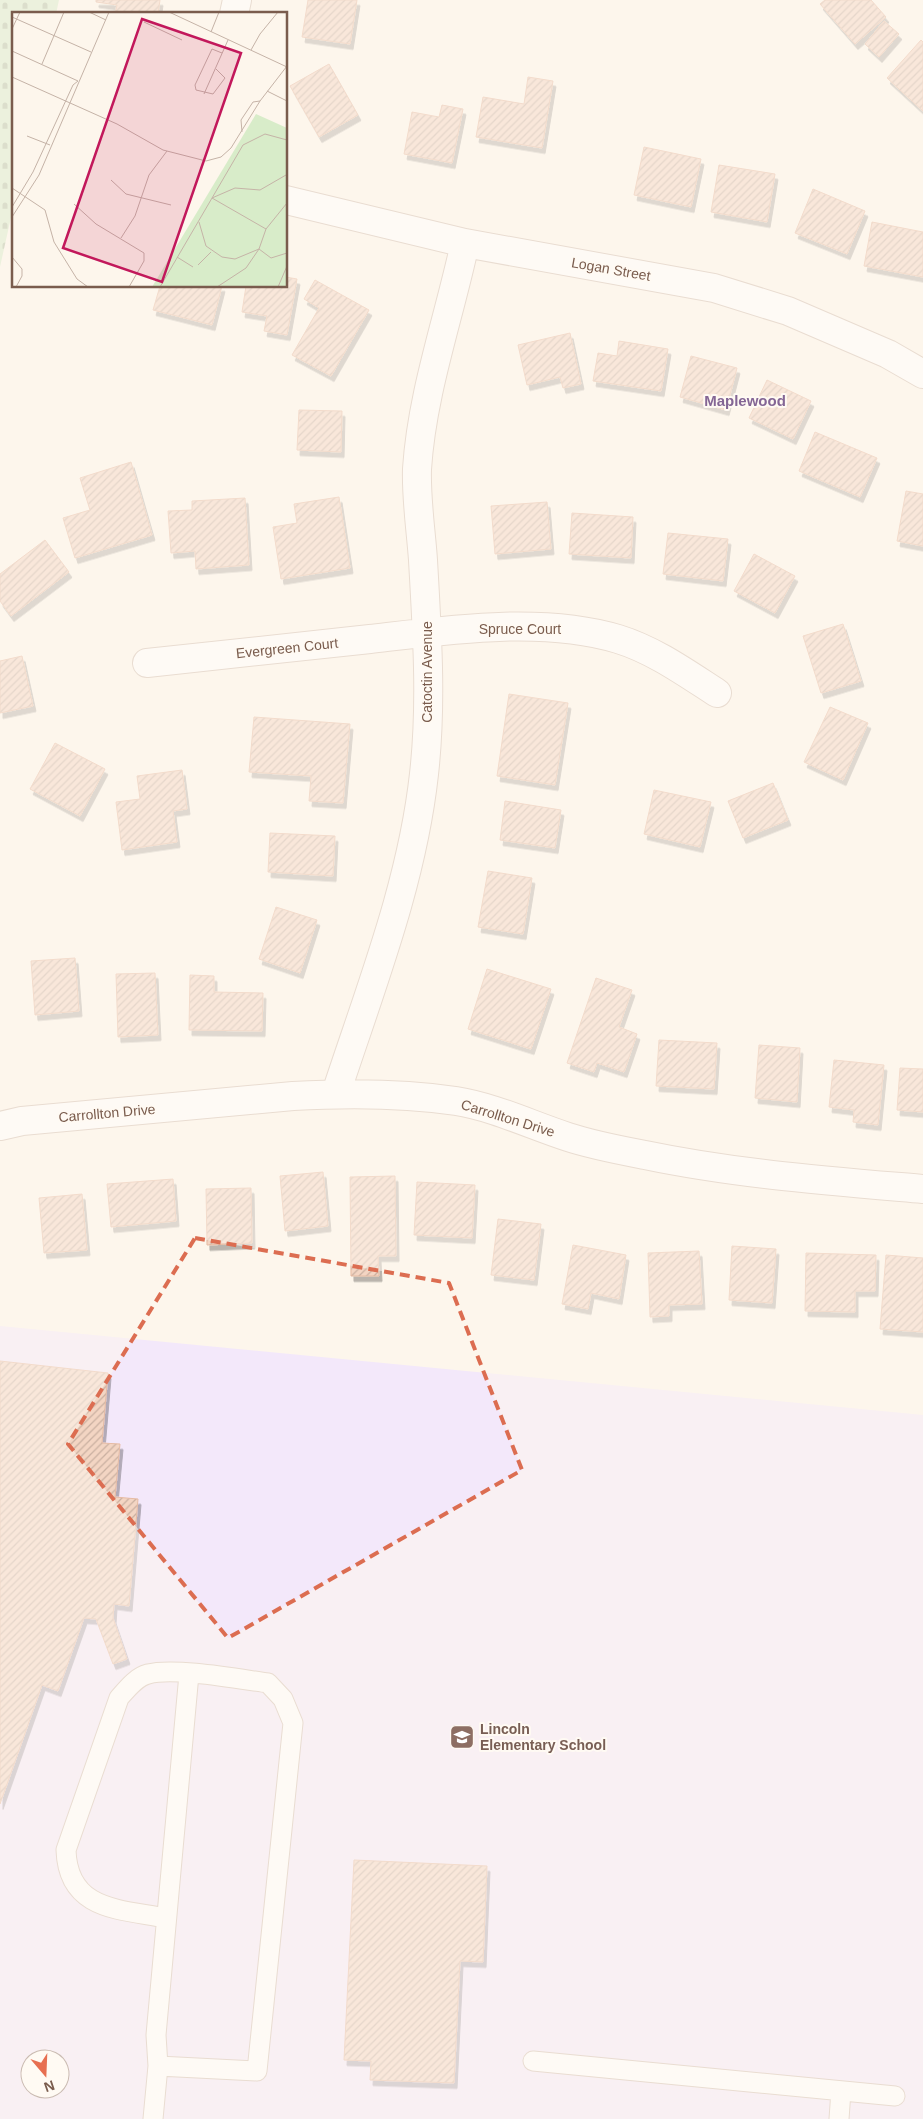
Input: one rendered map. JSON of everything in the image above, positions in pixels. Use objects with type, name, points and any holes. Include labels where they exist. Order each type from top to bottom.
[{"type":"street","name":"Logan Street","points":[[288,200],[465,243],[714,288],[788,311],[888,354],[923,374]]},
{"type":"street","name":"Catoctin Avenue","points":[[336,1093],[396,910],[414,845],[424,774],[428,723],[427,632],[417,471],[422,420],[456,287],[465,243]]},
{"type":"street","name":"Spruce Court","points":[[427,632],[552,626],[618,639],[664,659],[717,693]]},
{"type":"street","name":"Evergreen Court","points":[[147,663],[427,632]]},
{"type":"street","name":"Carrollton Drive","points":[[0,1126],[22,1120],[336,1093],[457,1102],[496,1112],[570,1138],[647,1156],[824,1181],[923,1190]]},
{"type":"lane","points":[[158,2066],[257,2071],[293,1723],[283,1699],[268,1682],[189,1674],[147,1674],[131,1684],[119,1698],[66,1850],[66,1864],[84,1896],[100,1905],[166,1918]]},
{"type":"lane","points":[[153,2119],[158,2066],[156,2035],[189,1674]]},
{"type":"lane","points":[[533,2061],[895,2096]]},
{"type":"lane","points":[[839,2119],[841,2091]]},
{"type":"highlighted area","points":[[195,1238],[449,1283],[522,1470],[228,1638],[68,1444]]},
{"type":"shaded area","name":"Lincoln Elementary School","points":[[0,1326],[923,1415],[923,2119],[0,2119]]},
{"type":"green space","points":[[0,0],[59,0],[56,12],[12,12],[12,213],[0,267]]},
{"type":"building","points":[[96,0],[160,0],[158,12],[115,12],[117,5],[96,2]]},
{"type":"building","points":[[308,0],[357,0],[350,44],[302,37]]},
{"type":"building","points":[[825,0],[871,0],[886,17],[855,44],[820,4]]},
{"type":"building","points":[[884,21],[899,34],[879,57],[865,44]]},
{"type":"building","points":[[921,40],[923,42],[923,111],[887,78]]},
{"type":"building","points":[[329,64],[358,115],[319,137],[290,86]]},
{"type":"building","points":[[528,77],[553,81],[542,148],[476,137],[483,97],[524,104]]},
{"type":"building","points":[[442,105],[463,109],[452,163],[404,154],[412,112],[439,117]]},
{"type":"building","points":[[644,147],[701,159],[691,207],[634,195]]},
{"type":"building","points":[[719,165],[775,174],[767,222],[711,212]]},
{"type":"building","points":[[813,189],[865,211],[847,254],[795,233]]},
{"type":"building","points":[[872,222],[923,232],[923,277],[864,266]]},
{"type":"building","points":[[288,277],[297,279],[287,335],[264,331],[267,316],[242,312],[246,288],[288,288]]},
{"type":"building","points":[[315,280],[369,310],[331,376],[292,355],[319,308],[304,299]]},
{"type":"building","points":[[159,288],[221,288],[212,325],[153,310]]},
{"type":"building","points":[[570,333],[581,384],[563,388],[560,377],[527,385],[518,345]]},
{"type":"building","points":[[619,341],[668,349],[661,391],[593,381],[598,353],[617,356]]},
{"type":"building","points":[[691,356],[737,368],[726,410],[680,397]]},
{"type":"building","points":[[767,380],[811,401],[793,439],[749,418]]},
{"type":"building","points":[[299,410],[342,411],[341,452],[297,450]]},
{"type":"building","points":[[815,432],[877,458],[860,497],[799,471]]},
{"type":"building","points":[[131,462],[152,535],[75,558],[63,518],[90,510],[80,478]]},
{"type":"building","points":[[906,491],[923,494],[923,546],[897,541]]},
{"type":"building","points":[[339,497],[350,568],[281,579],[273,527],[297,523],[294,504]]},
{"type":"building","points":[[245,498],[249,565],[196,569],[195,551],[171,553],[168,511],[192,510],[192,501]]},
{"type":"building","points":[[547,502],[551,549],[495,554],[491,506]]},
{"type":"building","points":[[572,513],[633,517],[631,558],[569,554]]},
{"type":"building","points":[[668,533],[728,539],[723,581],[663,574]]},
{"type":"building","points":[[45,540],[69,572],[11,616],[0,601],[0,574]]},
{"type":"building","points":[[754,554],[795,576],[775,613],[734,591]]},
{"type":"building","points":[[843,624],[861,681],[821,693],[803,636]]},
{"type":"building","points":[[22,656],[33,706],[0,713],[0,661]]},
{"type":"building","points":[[509,694],[568,703],[555,785],[497,776]]},
{"type":"building","points":[[830,707],[868,723],[843,780],[804,762]]},
{"type":"building","points":[[254,717],[350,724],[343,803],[309,801],[311,776],[249,772]]},
{"type":"building","points":[[55,743],[105,769],[80,816],[30,789]]},
{"type":"building","points":[[182,770],[187,809],[173,811],[177,842],[122,850],[116,802],[140,799],[137,776]]},
{"type":"building","points":[[773,783],[788,820],[743,838],[728,801]]},
{"type":"building","points":[[654,790],[711,802],[700,847],[644,834]]},
{"type":"building","points":[[505,801],[561,810],[555,848],[500,840]]},
{"type":"building","points":[[270,833],[335,836],[333,876],[268,872]]},
{"type":"building","points":[[488,871],[532,878],[523,934],[478,927]]},
{"type":"building","points":[[276,907],[317,920],[300,973],[259,959]]},
{"type":"building","points":[[75,958],[79,1011],[35,1015],[31,961]]},
{"type":"building","points":[[487,969],[551,989],[531,1049],[468,1029]]},
{"type":"building","points":[[155,973],[158,1035],[118,1037],[116,974]]},
{"type":"building","points":[[190,975],[214,976],[214,992],[263,993],[262,1031],[189,1030]]},
{"type":"building","points":[[596,978],[632,990],[619,1027],[637,1034],[624,1072],[597,1063],[594,1072],[567,1063]]},
{"type":"building","points":[[659,1040],[717,1043],[714,1089],[656,1086]]},
{"type":"building","points":[[759,1045],[800,1048],[797,1102],[755,1098]]},
{"type":"building","points":[[834,1060],[884,1065],[878,1125],[853,1122],[854,1110],[829,1107]]},
{"type":"building","points":[[900,1068],[923,1069],[923,1112],[897,1110]]},
{"type":"building","points":[[323,1172],[328,1226],[285,1231],[280,1176]]},
{"type":"building","points":[[395,1176],[396,1256],[378,1256],[379,1276],[351,1276],[350,1177]]},
{"type":"building","points":[[173,1179],[176,1221],[111,1227],[107,1184]]},
{"type":"building","points":[[417,1182],[475,1185],[472,1238],[414,1235]]},
{"type":"building","points":[[251,1188],[252,1243],[207,1245],[206,1189]]},
{"type":"building","points":[[82,1194],[87,1250],[44,1253],[39,1198]]},
{"type":"building","points":[[498,1219],[541,1224],[534,1280],[491,1275]]},
{"type":"building","points":[[573,1245],[626,1255],[619,1299],[591,1293],[588,1309],[562,1304]]},
{"type":"building","points":[[732,1246],[776,1249],[772,1303],[729,1300]]},
{"type":"building","points":[[699,1251],[702,1304],[669,1305],[669,1316],[650,1317],[648,1253]]},
{"type":"building","points":[[806,1253],[876,1255],[875,1291],[855,1291],[855,1312],[805,1311]]},
{"type":"building","points":[[886,1255],[923,1258],[923,1332],[880,1329]]},
{"type":"building","points":[[0,1361],[108,1373],[102,1443],[120,1444],[115,1497],[138,1499],[129,1606],[114,1604],[113,1618],[127,1659],[113,1664],[96,1619],[84,1618],[58,1691],[42,1685],[0,1804]]},
{"type":"building","points":[[354,1860],[487,1866],[483,1962],[460,1961],[454,2083],[370,2080],[371,2061],[344,2060]]},
{"type":"place","name":"Lincoln Elementary School","points":[[462,1737]]},
{"type":"district","name":"Maplewood","points":[[745,401]]}]
